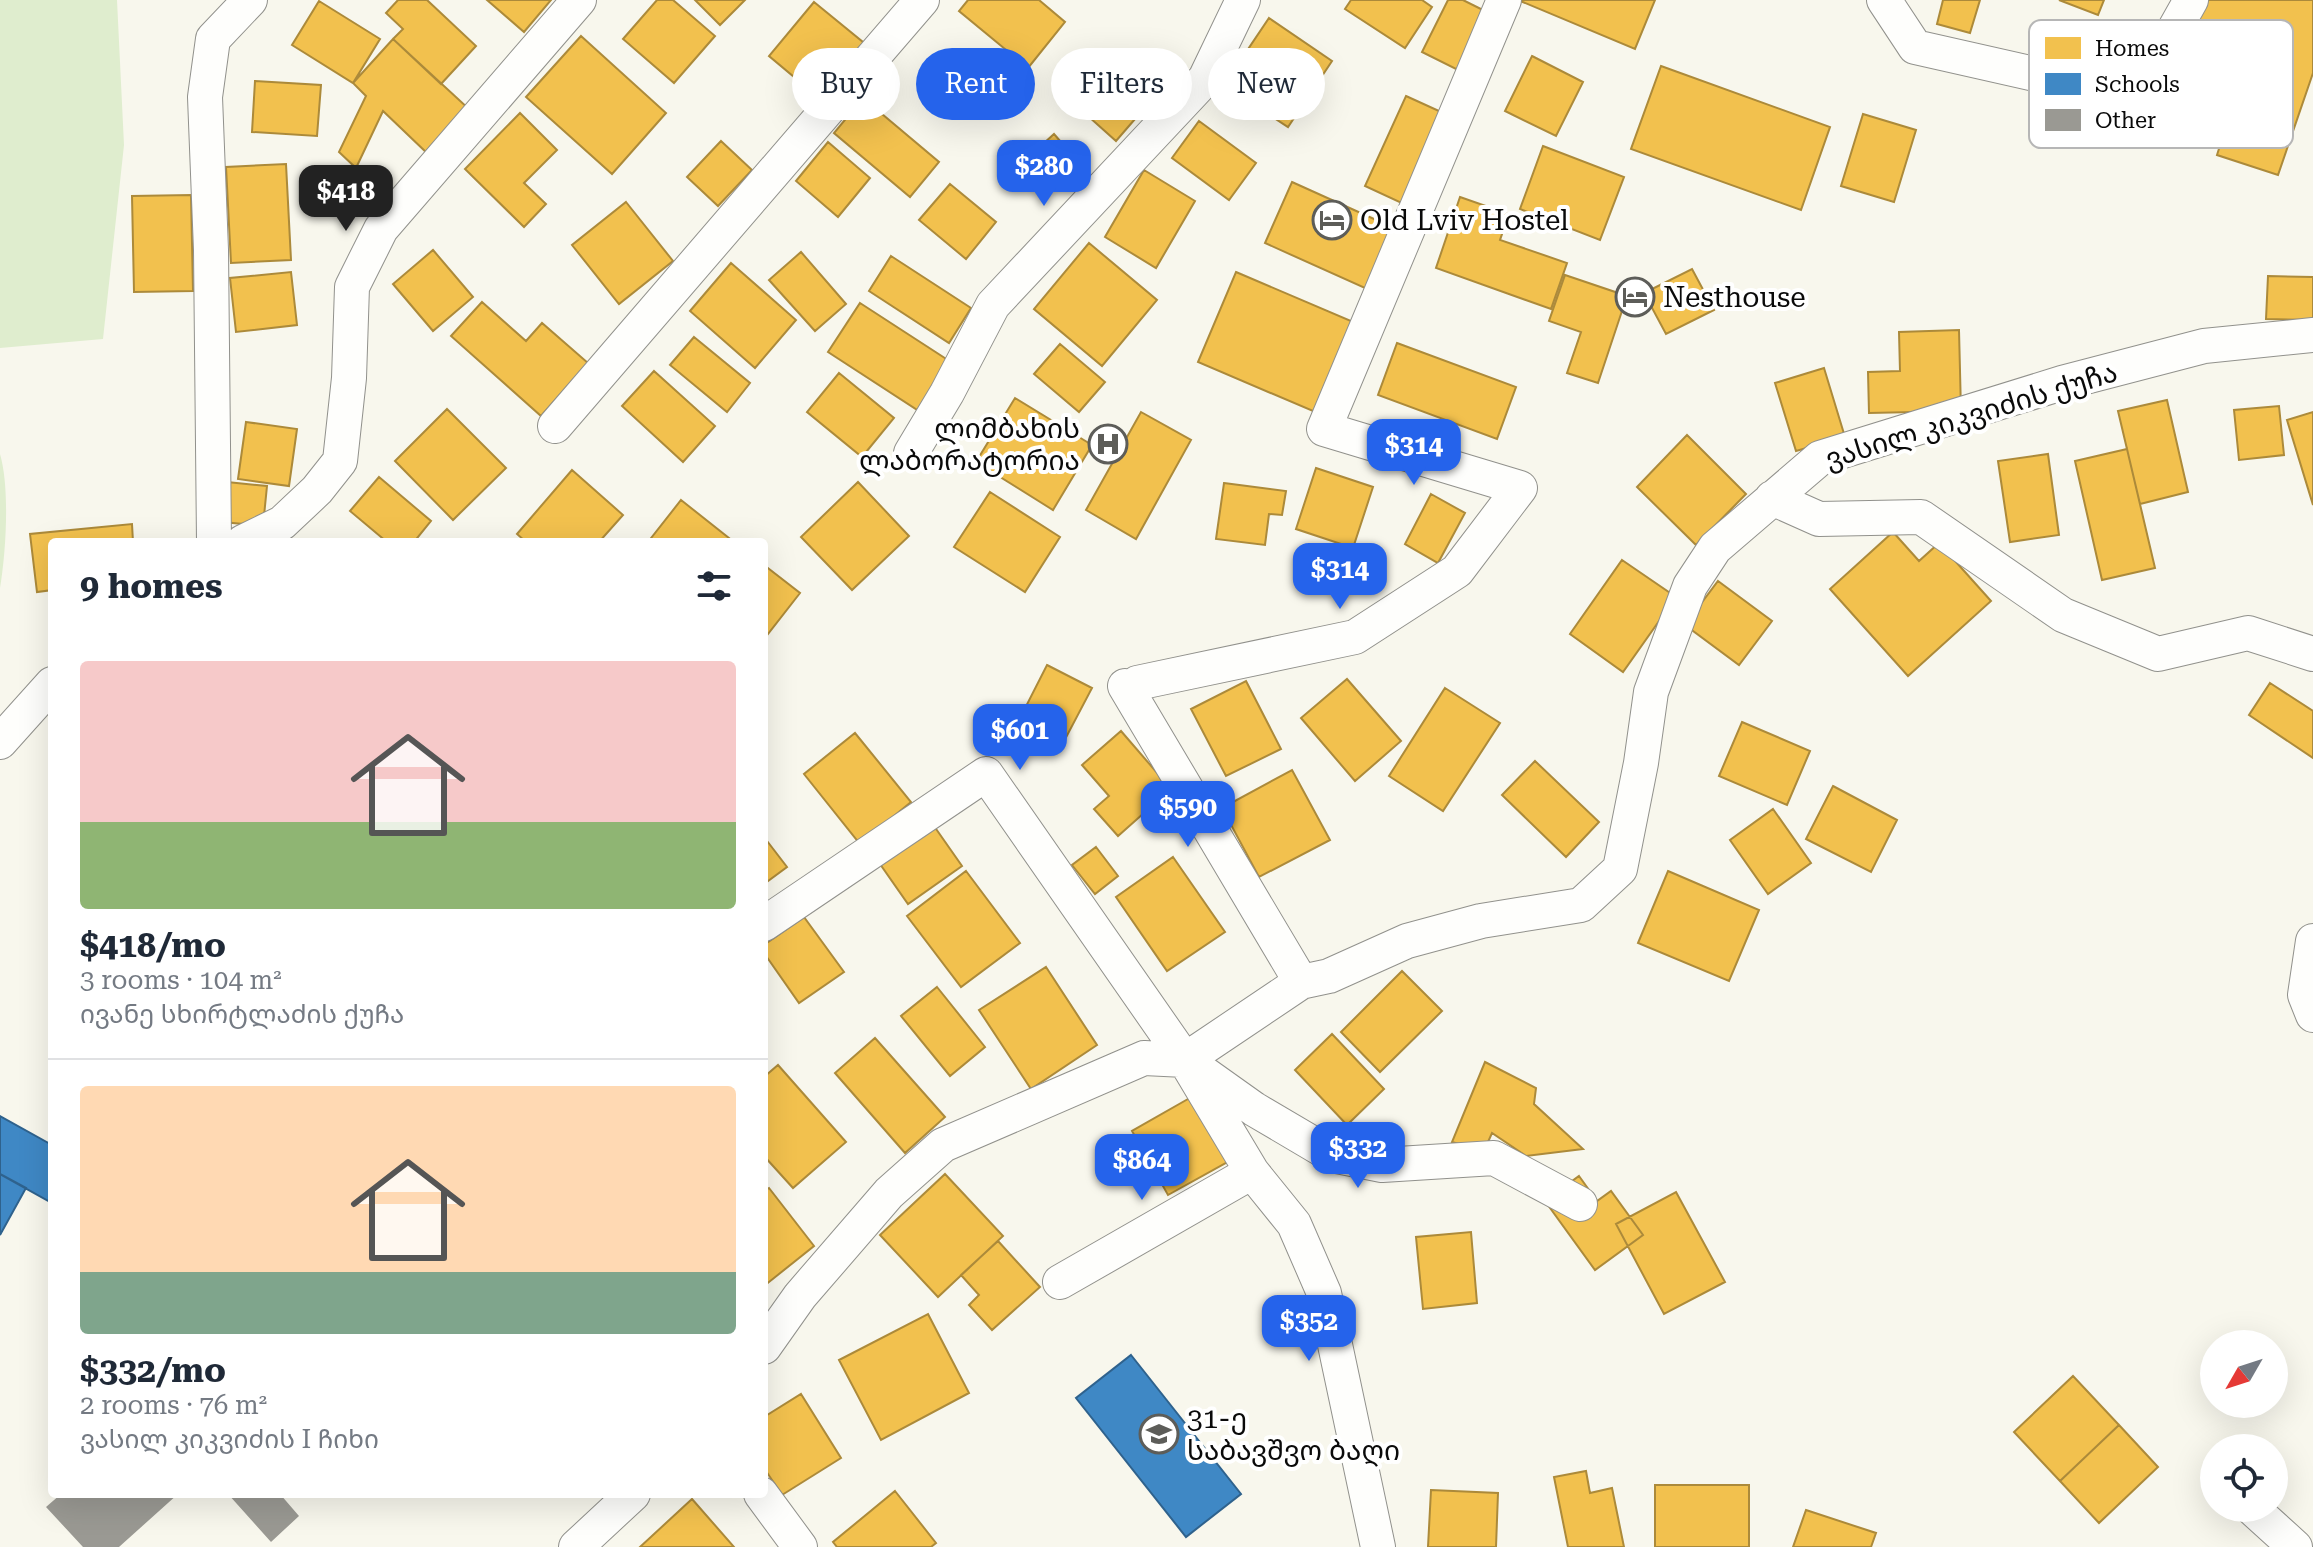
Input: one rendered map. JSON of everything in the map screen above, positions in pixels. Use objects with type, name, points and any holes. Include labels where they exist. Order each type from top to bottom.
[{"type":"street","points":[[214,538],[211,250],[205,97],[213,39],[250,0]]},
{"type":"street","points":[[251,538],[282,523],[317,490],[340,461],[349,378],[352,287],[381,229],[579,0]]},
{"type":"street","points":[[555,426],[922,0]]},
{"type":"street","points":[[911,453],[947,393],[993,305],[1205,79],[1243,0]]},
{"type":"street","points":[[1301,982],[1131,684],[1355,637],[1457,571],[1520,488],[1324,429],[1504,0]]},
{"type":"street","points":[[1884,0],[1915,47],[2029,73]]},
{"type":"street","points":[[2180,20],[2191,0]]},
{"type":"street","name":"ვასილ კიკვიძის ქუჩა","points":[[1185,1060],[1301,982],[1329,976],[1407,941],[1481,921],[1581,905],[1620,869],[1651,692],[1690,586],[1715,548],[1820,458],[2062,383],[2204,346],[2313,335]]},
{"type":"street","points":[[1772,498],[1819,519],[1921,517],[2063,615],[2158,654],[2248,633],[2313,654]]},
{"type":"street","points":[[0,742],[48,688]]},
{"type":"street","points":[[768,921],[986,774],[1185,1060],[1252,1172],[1294,1224],[1324,1293],[1378,1547]]},
{"type":"street","points":[[2313,941],[2305,995],[2313,1015]]},
{"type":"street","points":[[768,1341],[800,1296],[889,1193],[943,1145],[1144,1058],[1185,1060],[1254,1109],[1332,1155],[1382,1165],[1494,1158],[1580,1204]]},
{"type":"street","points":[[1060,1282],[1252,1172]]},
{"type":"street","points":[[576,1547],[629,1498]]},
{"type":"street","points":[[764,1498],[800,1547]]},
{"type":"street","points":[[2267,1522],[2295,1547]]},
{"type":"green space","points":[[0,0],[117,0],[124,145],[103,339],[0,348]]},
{"type":"green space","points":[[0,454],[6,520],[0,588]]},
{"type":"building: Homes","points":[[398,0],[427,0],[476,46],[441,84],[393,39],[403,29],[386,13]]},
{"type":"building: Homes","points":[[487,0],[551,0],[524,32]]},
{"type":"building: Homes","points":[[657,0],[673,0],[715,36],[674,83],[623,39]]},
{"type":"building: Homes","points":[[695,0],[745,0],[720,25]]},
{"type":"building: Homes","points":[[968,0],[1039,0],[1065,22],[1035,59],[1035,48],[1004,48],[959,11]]},
{"type":"building: Homes","points":[[1351,0],[1422,0],[1432,7],[1405,48],[1345,9]]},
{"type":"building: Homes","points":[[1448,0],[1463,0],[1497,17],[1468,75],[1422,52]]},
{"type":"building: Homes","points":[[1518,0],[1655,0],[1635,49]]},
{"type":"building: Homes","points":[[1943,0],[1980,0],[1970,33],[1937,24]]},
{"type":"building: Homes","points":[[2059,0],[2104,0],[2098,15]]},
{"type":"building: Homes","points":[[2208,0],[2313,0],[2313,73],[2293,131],[2293,20],[2197,20]]},
{"type":"building: Homes","points":[[319,1],[380,39],[353,83],[292,45]]},
{"type":"building: Homes","points":[[814,2],[869,47],[792,48],[792,75],[769,56]]},
{"type":"building: Homes","points":[[1269,18],[1313,48],[1249,48]]},
{"type":"building: Homes","points":[[581,36],[666,113],[612,174],[526,97]]},
{"type":"building: Homes","points":[[393,39],[470,110],[428,154],[383,111],[356,168],[339,152],[366,96],[353,83]]},
{"type":"building: Homes","points":[[1325,56],[1332,61],[1325,72]]},
{"type":"building: Homes","points":[[1532,56],[1583,82],[1556,136],[1505,111]]},
{"type":"building: Homes","points":[[1661,66],[1830,127],[1801,210],[1631,149]]},
{"type":"building: Homes","points":[[255,81],[321,85],[317,136],[252,132]]},
{"type":"building: Homes","points":[[1406,96],[1450,116],[1408,206],[1365,186]]},
{"type":"building: Homes","points":[[520,113],[557,150],[524,183],[546,204],[524,227],[465,169]]},
{"type":"building: Homes","points":[[1863,114],[1916,130],[1894,202],[1841,186]]},
{"type":"building: Homes","points":[[845,120],[889,120],[939,162],[910,197],[834,133]]},
{"type":"building: Homes","points":[[1092,120],[1134,120],[1116,141]]},
{"type":"building: Homes","points":[[1277,120],[1293,120],[1288,127]]},
{"type":"building: Homes","points":[[1199,121],[1256,163],[1229,200],[1172,158]]},
{"type":"building: Homes","points":[[1054,134],[1080,164],[1059,183],[1032,154]]},
{"type":"building: Homes","points":[[721,141],[752,170],[718,206],[687,177]]},
{"type":"building: Homes","points":[[828,142],[870,178],[838,217],[796,181]]},
{"type":"building: Homes","points":[[1543,146],[1624,177],[1600,240],[1520,209]]},
{"type":"building: Homes","points":[[2219,148],[2287,148],[2278,175],[2217,155]]},
{"type":"building: Homes","points":[[286,164],[291,260],[231,263],[226,167]]},
{"type":"building: Homes","points":[[1144,170],[1195,201],[1156,268],[1105,237]]},
{"type":"building: Homes","points":[[1292,182],[1403,232],[1376,293],[1265,243]]},
{"type":"building: Homes","points":[[950,184],[996,222],[966,259],[919,220]]},
{"type":"building: Homes","points":[[191,195],[193,291],[134,292],[132,196]]},
{"type":"building: Homes","points":[[1460,197],[1509,214],[1500,240],[1567,263],[1551,309],[1436,268]]},
{"type":"building: Homes","points":[[626,202],[673,261],[619,304],[572,245]]},
{"type":"building: Homes","points":[[1089,243],[1157,300],[1102,366],[1034,309]]},
{"type":"building: Homes","points":[[433,250],[473,297],[433,331],[393,284]]},
{"type":"building: Homes","points":[[801,252],[846,304],[815,331],[769,280]]},
{"type":"building: Homes","points":[[891,256],[971,308],[949,343],[869,291]]},
{"type":"building: Homes","points":[[731,263],[796,320],[755,368],[690,311]]},
{"type":"building: Homes","points":[[1692,269],[1714,310],[1666,334],[1644,293]]},
{"type":"building: Homes","points":[[291,272],[297,325],[236,332],[230,278]]},
{"type":"building: Homes","points":[[1236,272],[1358,324],[1320,414],[1198,362]]},
{"type":"building: Homes","points":[[1565,275],[1627,296],[1598,383],[1567,373],[1581,332],[1549,321]]},
{"type":"building: Homes","points":[[2268,276],[2313,277],[2313,320],[2266,319]]},
{"type":"building: Homes","points":[[482,302],[526,341],[542,323],[588,363],[541,416],[451,336]]},
{"type":"building: Homes","points":[[860,303],[954,364],[922,413],[828,352]]},
{"type":"building: Homes","points":[[1959,330],[1961,411],[1869,413],[1868,372],[1900,371],[1899,332]]},
{"type":"building: Homes","points":[[694,337],[750,383],[727,412],[670,365]]},
{"type":"building: Homes","points":[[1397,343],[1516,387],[1497,439],[1378,395]]},
{"type":"building: Homes","points":[[1060,344],[1105,382],[1079,412],[1034,374]]},
{"type":"building: Homes","points":[[1824,368],[1845,437],[1796,451],[1775,383]]},
{"type":"building: Homes","points":[[654,371],[715,426],[683,462],[622,406]]},
{"type":"building: Homes","points":[[839,373],[894,418],[862,457],[807,412]]},
{"type":"building: Homes","points":[[1015,398],[1092,445],[1053,510],[976,462]]},
{"type":"building: Homes","points":[[2167,400],[2188,492],[2140,504],[2118,411]]},
{"type":"building: Homes","points":[[2279,406],[2284,455],[2239,460],[2234,410]]},
{"type":"building: Homes","points":[[447,409],[506,468],[453,520],[395,461]]},
{"type":"building: Homes","points":[[1141,412],[1191,440],[1136,539],[1086,510]]},
{"type":"building: Homes","points":[[2313,412],[2313,505],[2287,420]]},
{"type":"building: Homes","points":[[246,422],[297,429],[289,486],[238,479]]},
{"type":"building: Homes","points":[[1687,435],[1746,494],[1696,545],[1637,487]]},
{"type":"building: Homes","points":[[2127,449],[2155,568],[2102,580],[2075,461]]},
{"type":"building: Homes","points":[[2048,454],[2059,535],[2010,542],[1998,461]]},
{"type":"building: Homes","points":[[1316,468],[1373,487],[1353,548],[1296,529]]},
{"type":"building: Homes","points":[[572,470],[623,515],[603,538],[522,538],[517,534]]},
{"type":"building: Homes","points":[[379,477],[431,521],[417,538],[382,538],[350,511]]},
{"type":"building: Homes","points":[[227,482],[267,486],[263,526],[223,522]]},
{"type":"building: Homes","points":[[858,482],[909,536],[852,590],[801,537]]},
{"type":"building: Homes","points":[[1224,483],[1286,491],[1282,515],[1269,514],[1265,545],[1216,539]]},
{"type":"building: Homes","points":[[990,492],[1060,537],[1025,592],[954,547]]},
{"type":"building: Homes","points":[[1431,494],[1465,513],[1438,563],[1405,544]]},
{"type":"building: Homes","points":[[681,500],[729,538],[651,538]]},
{"type":"building: Homes","points":[[132,524],[133,538],[48,538],[48,591],[37,592],[30,534]]},
{"type":"building: Homes","points":[[1893,532],[1919,561],[1939,543],[1991,601],[1908,676],[1830,589]]},
{"type":"building: Homes","points":[[1622,560],[1676,597],[1623,672],[1570,634]]},
{"type":"building: Homes","points":[[768,568],[800,593],[768,634]]},
{"type":"building: Homes","points":[[1718,581],[1772,621],[1739,665],[1685,625]]},
{"type":"building: Homes","points":[[1047,665],[1092,688],[1061,747],[1017,724]]},
{"type":"building: Homes","points":[[1347,679],[1401,741],[1355,781],[1301,718]]},
{"type":"building: Homes","points":[[1246,681],[1281,749],[1226,776],[1191,709]]},
{"type":"building: Homes","points":[[2270,683],[2313,711],[2313,758],[2249,715]]},
{"type":"building: Homes","points":[[1445,688],[1500,723],[1443,811],[1389,776]]},
{"type":"building: Homes","points":[[1742,722],[1810,751],[1787,805],[1719,776]]},
{"type":"building: Homes","points":[[1121,731],[1171,789],[1118,836],[1094,809],[1109,796],[1082,765]]},
{"type":"building: Homes","points":[[855,733],[911,802],[860,844],[804,774]]},
{"type":"building: Homes","points":[[1535,761],[1599,822],[1566,857],[1502,795]]},
{"type":"building: Homes","points":[[1292,770],[1330,840],[1259,877],[1222,808]]},
{"type":"building: Homes","points":[[1833,786],[1897,820],[1871,872],[1806,839]]},
{"type":"building: Homes","points":[[1773,809],[1811,863],[1768,894],[1730,840]]},
{"type":"building: Homes","points":[[934,826],[962,866],[908,904],[880,864]]},
{"type":"building: Homes","points":[[768,842],[787,867],[768,881]]},
{"type":"building: Homes","points":[[1096,847],[1118,876],[1095,894],[1072,865]]},
{"type":"building: Homes","points":[[1173,857],[1225,932],[1167,971],[1116,897]]},
{"type":"building: Homes","points":[[966,871],[1020,943],[961,987],[907,916]]},
{"type":"building: Homes","points":[[1668,871],[1759,910],[1729,981],[1638,943]]},
{"type":"building: Homes","points":[[804,917],[844,972],[799,1003],[768,959],[768,942]]},
{"type":"building: Homes","points":[[1046,967],[1097,1045],[1031,1089],[979,1010]]},
{"type":"building: Homes","points":[[1402,971],[1442,1011],[1380,1072],[1341,1032]]},
{"type":"building: Homes","points":[[937,987],[985,1047],[950,1076],[901,1016]]},
{"type":"building: Homes","points":[[1332,1034],[1384,1089],[1347,1125],[1295,1070]]},
{"type":"building: Homes","points":[[875,1038],[945,1117],[905,1153],[835,1073]]},
{"type":"building: Homes","points":[[1485,1062],[1536,1088],[1534,1104],[1583,1149],[1526,1156],[1492,1133],[1484,1151],[1452,1142]]},
{"type":"building: Homes","points":[[778,1065],[846,1142],[793,1188],[768,1160],[768,1074]]},
{"type":"building: Homes","points":[[1195,1095],[1231,1160],[1168,1195],[1132,1131]]},
{"type":"building: Homes","points":[[945,1174],[1003,1236],[938,1297],[880,1235]]},
{"type":"building: Homes","points":[[1579,1176],[1597,1201],[1611,1191],[1643,1235],[1595,1270],[1545,1201]]},
{"type":"building: Homes","points":[[768,1189],[814,1246],[768,1283]]},
{"type":"building: Homes","points":[[1676,1192],[1725,1282],[1664,1314],[1616,1224]]},
{"type":"building: Homes","points":[[1471,1232],[1477,1303],[1423,1309],[1416,1237]]},
{"type":"building: Homes","points":[[998,1241],[1040,1287],[992,1330],[969,1305],[979,1295],[961,1275]]},
{"type":"building: Homes","points":[[928,1314],[969,1393],[881,1440],[839,1360]]},
{"type":"building: Homes","points":[[2073,1376],[2119,1425],[2060,1481],[2014,1432]]},
{"type":"building: Homes","points":[[801,1394],[841,1458],[782,1495],[768,1474],[768,1415]]},
{"type":"building: Homes","points":[[2119,1425],[2158,1467],[2099,1523],[2060,1481]]},
{"type":"building: Homes","points":[[1586,1471],[1590,1493],[1612,1488],[1624,1547],[1568,1547],[1554,1477]]},
{"type":"building: Homes","points":[[1655,1485],[1749,1485],[1749,1547],[1655,1547]]},
{"type":"building: Homes","points":[[1431,1490],[1498,1493],[1496,1547],[1428,1547]]},
{"type":"building: Homes","points":[[895,1491],[936,1543],[931,1547],[837,1547],[833,1542]]},
{"type":"building: Homes","points":[[692,1499],[734,1547],[640,1547]]},
{"type":"building: Homes","points":[[1806,1510],[1876,1533],[1871,1547],[1793,1547]]},
{"type":"building: Schools","points":[[0,1116],[48,1143],[48,1201],[0,1174]]},
{"type":"building: Schools","points":[[0,1174],[26,1188],[0,1235]]},
{"type":"building: Schools","points":[[1131,1355],[1241,1494],[1186,1537],[1076,1398]]},
{"type":"building: Other","points":[[56,1498],[174,1498],[119,1547],[83,1547],[46,1507]]},
{"type":"building: Other","points":[[232,1498],[283,1498],[299,1516],[271,1542]]},
{"type":"place","name":"Old Lviv Hostel","points":[[1332,220]]},
{"type":"place","name":"Nesthouse","points":[[1635,297]]},
{"type":"place","name":"ლიმბახის ლაბორატორია","points":[[1108,444]]},
{"type":"place","name":"31-ე საბავშვო ბაღი","points":[[1159,1434]]}]
